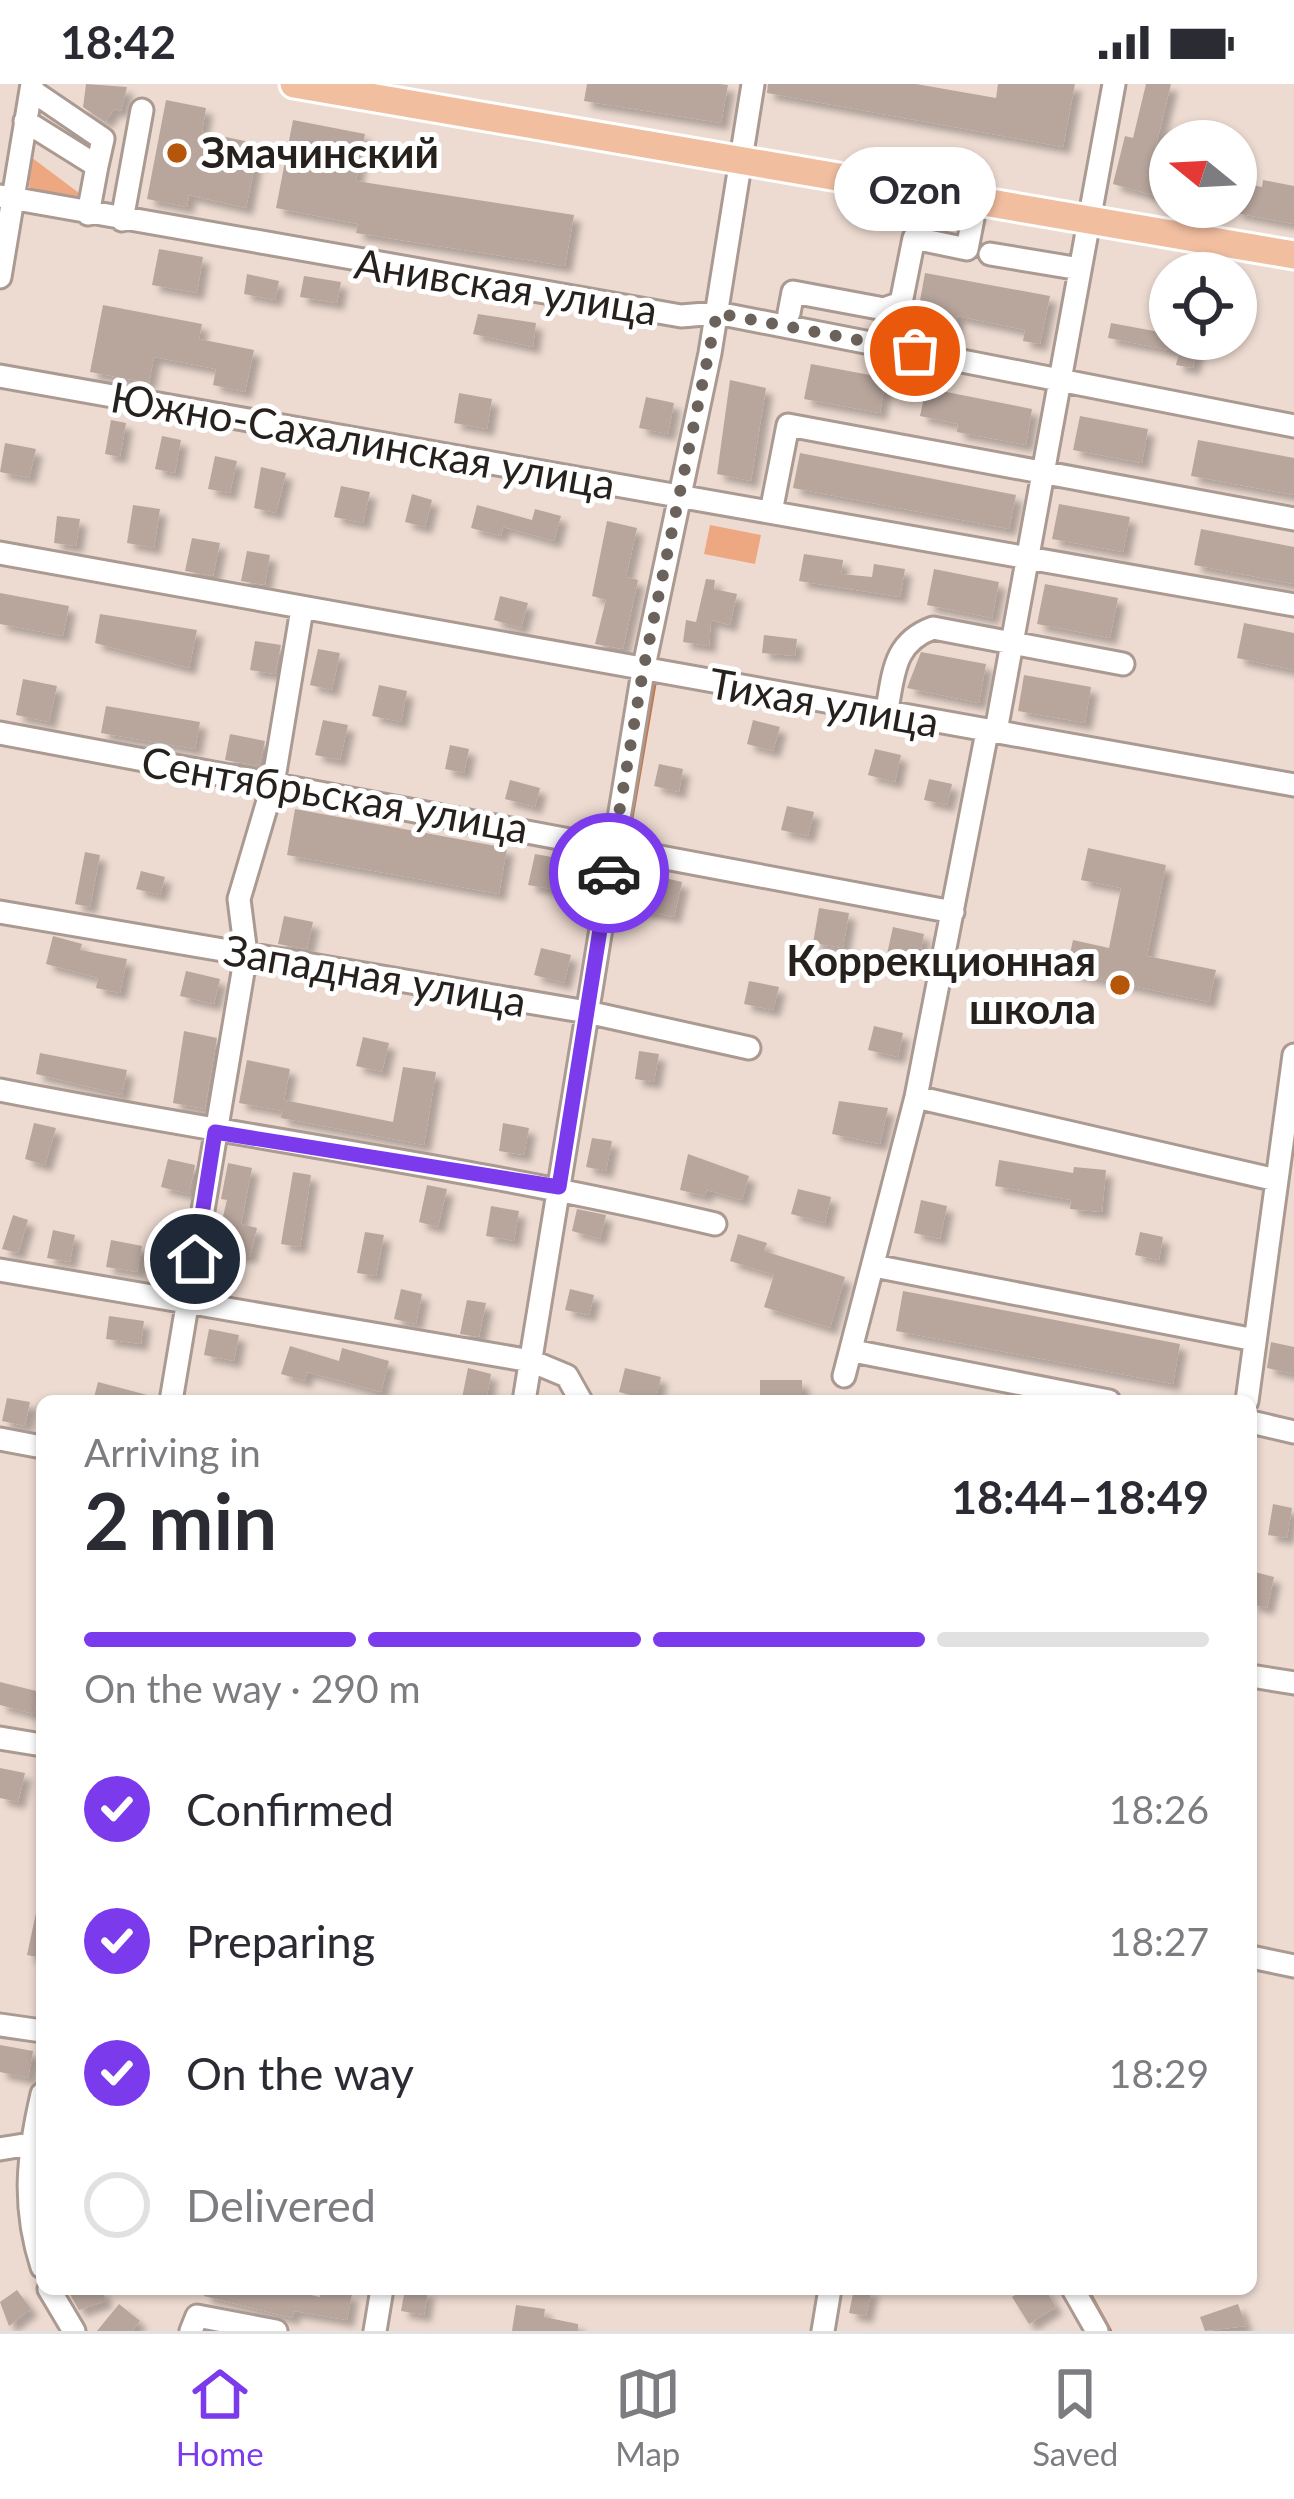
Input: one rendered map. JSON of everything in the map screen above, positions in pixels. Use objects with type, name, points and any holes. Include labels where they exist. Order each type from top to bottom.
[{"type":"main road","points":[[294,84],[1294,254]]},
{"type":"street","points":[[525,1395],[643,671],[717,313],[753,84]]},
{"type":"street","points":[[844,1376],[916,1097],[1012,644],[1114,84]]},
{"type":"street","points":[[0,277],[7,197],[32,87],[103,139],[88,214]]},
{"type":"street","points":[[122,220],[142,110]]},
{"type":"street","points":[[25,121],[97,166]]},
{"type":"street","name":"Анивская улица","points":[[7,197],[662,313],[717,313],[1294,426]]},
{"type":"street","points":[[789,313],[793,292],[884,309],[901,303],[914,238],[967,248],[976,198]]},
{"type":"street","points":[[990,254],[1080,269]]},
{"type":"street","name":"Южно-Сахалинская улица","points":[[0,376],[1294,605]]},
{"type":"street","points":[[771,512],[788,425],[1294,519]]},
{"type":"street","name":"Тихая улица","points":[[0,554],[1294,785]]},
{"type":"street","points":[[173,1395],[246,954],[238,899],[274,784],[302,609]]},
{"type":"street","points":[[886,714],[898,651],[933,628],[1123,664]]},
{"type":"street","name":"Сентябрьская улица","points":[[0,733],[953,912]]},
{"type":"street","name":"Западная улица","points":[[0,912],[586,1012],[749,1048]]},
{"type":"street","points":[[1247,1395],[1276,1180],[1287,1140],[1294,1055]]},
{"type":"street","points":[[0,1090],[215,1132],[559,1187],[715,1224]]},
{"type":"street","points":[[916,1097],[1276,1180]]},
{"type":"street","points":[[874,1266],[1255,1340]]},
{"type":"street","points":[[0,1270],[531,1361],[568,1376],[578,1395]]},
{"type":"street","points":[[853,1351],[1078,1395]]},
{"type":"street","points":[[1257,1423],[1294,1432]]},
{"type":"street","points":[[0,1439],[36,1446]]},
{"type":"street","points":[[1257,1677],[1294,1683]]},
{"type":"street","points":[[0,1738],[36,1744]]},
{"type":"street","points":[[1257,1958],[1294,1966]]},
{"type":"street","points":[[0,2025],[36,2030]]},
{"type":"street","points":[[36,2119],[26,2184],[36,2236]]},
{"type":"street","points":[[0,2149],[30,2144]]},
{"type":"street","points":[[53,2295],[74,2331]]},
{"type":"street","points":[[375,2331],[381,2295]]},
{"type":"street","points":[[823,2331],[829,2295]]},
{"type":"street","points":[[1076,2295],[1097,2331]]},
{"type":"street","points":[[191,2331],[196,2316],[276,2331]]},
{"type":"shaded area","points":[[31,157],[83,196],[84,204],[29,191]]},
{"type":"shaded area","points":[[710,525],[761,535],[755,564],[704,554]]},
{"type":"building","points":[[86,84],[127,87],[121,111],[114,109],[105,122],[83,107]]},
{"type":"building","points":[[587,84],[728,85],[721,123],[584,101]]},
{"type":"building","points":[[768,84],[916,84],[996,98],[998,84],[1075,84],[1063,147],[767,93]]},
{"type":"building","points":[[1146,84],[1171,84],[1162,120],[1149,120],[1149,194],[1113,184],[1125,136],[1133,138]]},
{"type":"building","points":[[166,100],[206,108],[202,132],[259,144],[246,208],[189,195],[187,207],[147,199]]},
{"type":"building","points":[[293,120],[365,134],[356,181],[574,215],[565,266],[356,233],[358,224],[276,208]]},
{"type":"building","points":[[1263,180],[1294,186],[1294,224],[1257,217],[1257,186],[1262,187]]},
{"type":"building","points":[[159,249],[203,257],[197,293],[152,285]]},
{"type":"building","points":[[925,273],[1050,296],[1040,344],[1023,341],[1025,330],[957,316],[953,336],[915,328]]},
{"type":"building","points":[[247,274],[279,281],[275,300],[244,294]]},
{"type":"building","points":[[304,276],[341,282],[337,303],[300,297]]},
{"type":"building","points":[[103,305],[202,324],[199,339],[254,350],[245,392],[213,385],[216,369],[154,357],[149,383],[90,372]]},
{"type":"building","points":[[478,314],[536,323],[533,347],[473,334]]},
{"type":"building","points":[[1111,323],[1149,330],[1149,346],[1108,338]]},
{"type":"building","points":[[1177,360],[1195,360],[1193,368],[1176,365]]},
{"type":"building","points":[[811,364],[886,378],[880,413],[804,399]]},
{"type":"building","points":[[730,380],[766,388],[751,481],[717,474]]},
{"type":"building","points":[[926,388],[1032,409],[1026,445],[957,432],[958,424],[920,416]]},
{"type":"building","points":[[459,393],[492,399],[487,429],[454,423]]},
{"type":"building","points":[[646,397],[674,403],[668,434],[639,428]]},
{"type":"building","points":[[1080,416],[1148,429],[1142,463],[1073,450]]},
{"type":"building","points":[[111,420],[126,423],[120,457],[105,454]]},
{"type":"building","points":[[162,436],[181,440],[175,473],[155,469]]},
{"type":"building","points":[[1198,440],[1294,458],[1294,495],[1191,476]]},
{"type":"building","points":[[5,443],[36,449],[29,478],[0,472]]},
{"type":"building","points":[[800,453],[1016,495],[1009,529],[793,488]]},
{"type":"building","points":[[215,456],[237,461],[230,493],[208,489]]},
{"type":"building","points":[[261,467],[286,473],[276,513],[254,508]]},
{"type":"building","points":[[341,486],[370,492],[363,523],[334,517]]},
{"type":"building","points":[[412,494],[432,500],[425,527],[405,522]]},
{"type":"building","points":[[1059,504],[1130,517],[1123,552],[1052,539]]},
{"type":"building","points":[[133,505],[160,509],[154,548],[127,543]]},
{"type":"building","points":[[477,505],[532,520],[535,509],[561,516],[554,541],[503,527],[501,536],[471,528]]},
{"type":"building","points":[[57,516],[80,519],[76,546],[54,543]]},
{"type":"building","points":[[607,521],[637,528],[626,577],[638,580],[623,649],[595,644],[606,600],[592,596]]},
{"type":"building","points":[[1201,529],[1294,547],[1294,584],[1194,565]]},
{"type":"building","points":[[192,538],[220,543],[213,576],[185,571]]},
{"type":"building","points":[[247,551],[270,555],[265,585],[241,581]]},
{"type":"building","points":[[804,554],[843,560],[841,574],[872,577],[874,564],[905,569],[900,597],[799,581]]},
{"type":"building","points":[[934,569],[999,582],[992,618],[927,605]]},
{"type":"building","points":[[706,579],[715,580],[714,589],[737,594],[730,625],[711,620],[709,646],[683,642],[686,620],[696,622]]},
{"type":"building","points":[[1045,584],[1118,598],[1110,638],[1037,624]]},
{"type":"building","points":[[0,593],[69,606],[63,636],[0,624]]},
{"type":"building","points":[[500,596],[528,603],[521,628],[494,620]]},
{"type":"building","points":[[100,614],[197,630],[189,668],[95,643]]},
{"type":"building","points":[[1244,623],[1294,633],[1294,670],[1237,658]]},
{"type":"building","points":[[764,635],[797,639],[795,656],[762,653]]},
{"type":"building","points":[[255,641],[281,645],[275,674],[250,670]]},
{"type":"building","points":[[318,649],[340,653],[332,690],[310,685]]},
{"type":"building","points":[[921,652],[986,664],[979,703],[907,688]]},
{"type":"building","points":[[1024,675],[1091,687],[1085,723],[1018,711]]},
{"type":"building","points":[[23,679],[57,686],[49,722],[16,715]]},
{"type":"building","points":[[379,685],[407,691],[401,722],[372,716]]},
{"type":"building","points":[[106,706],[200,722],[195,749],[101,733]]},
{"type":"building","points":[[323,720],[348,725],[340,760],[315,755]]},
{"type":"building","points":[[753,720],[780,727],[773,751],[747,744]]},
{"type":"building","points":[[230,734],[265,741],[259,766],[225,760]]},
{"type":"building","points":[[450,745],[469,749],[464,773],[445,769]]},
{"type":"building","points":[[875,749],[901,755],[895,782],[868,775]]},
{"type":"building","points":[[659,764],[683,769],[679,792],[654,786]]},
{"type":"building","points":[[929,779],[952,784],[947,805],[924,800]]},
{"type":"building","points":[[510,780],[540,788],[535,807],[505,799]]},
{"type":"building","points":[[787,806],[814,812],[808,836],[781,830]]},
{"type":"building","points":[[295,809],[507,848],[499,894],[287,855]]},
{"type":"building","points":[[1088,848],[1166,865],[1147,956],[1216,970],[1209,1002],[1066,972],[1073,940],[1109,948],[1121,888],[1081,880]]},
{"type":"building","points":[[85,852],[100,855],[90,907],[75,904]]},
{"type":"building","points":[[535,854],[563,859],[557,890],[528,885]]},
{"type":"building","points":[[141,871],[165,877],[160,895],[136,889]]},
{"type":"building","points":[[639,872],[682,882],[674,917],[631,908]]},
{"type":"building","points":[[819,908],[849,913],[843,948],[813,943]]},
{"type":"building","points":[[284,916],[313,922],[307,949],[278,944]]},
{"type":"building","points":[[893,927],[924,934],[919,960],[887,954]]},
{"type":"building","points":[[53,936],[82,944],[80,950],[127,959],[120,993],[96,988],[98,978],[46,964]]},
{"type":"building","points":[[541,948],[571,955],[564,983],[534,975]]},
{"type":"building","points":[[186,971],[220,979],[214,1004],[180,996]]},
{"type":"building","points":[[749,981],[779,987],[773,1010],[744,1004]]},
{"type":"building","points":[[874,1026],[903,1033],[898,1057],[868,1050]]},
{"type":"building","points":[[184,1031],[217,1038],[205,1109],[173,1103]]},
{"type":"building","points":[[363,1037],[389,1043],[382,1072],[356,1066]]},
{"type":"building","points":[[639,1051],[659,1054],[654,1082],[635,1079]]},
{"type":"building","points":[[40,1053],[127,1070],[122,1095],[36,1074]]},
{"type":"building","points":[[247,1060],[290,1069],[284,1100],[393,1122],[403,1067],[436,1072],[424,1145],[281,1118],[282,1111],[239,1103]]},
{"type":"building","points":[[839,1101],[888,1108],[880,1144],[832,1134]]},
{"type":"building","points":[[34,1123],[56,1128],[45,1165],[25,1159]]},
{"type":"building","points":[[503,1123],[529,1128],[524,1155],[499,1151]]},
{"type":"building","points":[[592,1138],[612,1141],[606,1171],[586,1167]]},
{"type":"building","points":[[688,1154],[749,1176],[742,1200],[707,1190],[705,1196],[680,1190]]},
{"type":"building","points":[[168,1159],[195,1165],[189,1194],[161,1187]]},
{"type":"building","points":[[999,1160],[1073,1173],[1074,1167],[1106,1170],[1102,1212],[1070,1209],[1071,1200],[995,1186]]},
{"type":"building","points":[[228,1163],[252,1168],[241,1224],[257,1228],[250,1257],[215,1249],[227,1200],[221,1199]]},
{"type":"building","points":[[293,1172],[311,1175],[300,1247],[281,1244]]},
{"type":"building","points":[[427,1185],[447,1189],[438,1227],[419,1222]]},
{"type":"building","points":[[798,1189],[831,1197],[825,1223],[791,1214]]},
{"type":"building","points":[[921,1200],[947,1206],[940,1239],[914,1233]]},
{"type":"building","points":[[491,1206],[519,1211],[514,1241],[486,1236]]},
{"type":"building","points":[[577,1209],[606,1215],[600,1239],[572,1231]]},
{"type":"building","points":[[13,1215],[28,1220],[18,1253],[2,1249]]},
{"type":"building","points":[[53,1230],[75,1235],[70,1262],[47,1258]]},
{"type":"building","points":[[365,1232],[384,1235],[376,1276],[357,1273]]},
{"type":"building","points":[[1140,1232],[1163,1237],[1159,1260],[1135,1255]]},
{"type":"building","points":[[738,1234],[767,1243],[764,1251],[845,1277],[830,1328],[764,1307],[774,1275],[730,1261]]},
{"type":"building","points":[[111,1240],[142,1246],[137,1272],[106,1267]]},
{"type":"building","points":[[401,1289],[422,1294],[416,1324],[394,1319]]},
{"type":"building","points":[[570,1289],[594,1295],[589,1315],[565,1310]]},
{"type":"building","points":[[903,1291],[1180,1344],[1173,1384],[896,1331]]},
{"type":"building","points":[[467,1300],[486,1303],[479,1337],[460,1334]]},
{"type":"building","points":[[109,1316],[144,1321],[141,1344],[106,1339]]},
{"type":"building","points":[[209,1329],[239,1335],[234,1361],[204,1355]]},
{"type":"building","points":[[1271,1342],[1294,1347],[1294,1374],[1267,1368]]},
{"type":"building","points":[[290,1346],[339,1361],[342,1348],[389,1361],[381,1392],[307,1372],[305,1381],[281,1374]]},
{"type":"building","points":[[468,1368],[491,1374],[487,1395],[463,1395]]},
{"type":"building","points":[[625,1368],[661,1377],[656,1395],[619,1392]]},
{"type":"building","points":[[760,1380],[802,1380],[802,1395],[760,1395]]},
{"type":"building","points":[[98,1382],[147,1395],[95,1395]]},
{"type":"building","points":[[7,1398],[30,1402],[25,1426],[2,1421]]},
{"type":"building","points":[[1273,1504],[1292,1508],[1287,1538],[1268,1535]]},
{"type":"building","points":[[1257,1573],[1274,1577],[1267,1608],[1257,1606]]},
{"type":"building","points":[[0,1682],[36,1691],[34,1714],[0,1705]]},
{"type":"building","points":[[0,1768],[25,1773],[18,1802],[0,1798]]},
{"type":"building","points":[[36,1913],[36,1957],[27,1955]]},
{"type":"building","points":[[0,2045],[33,2051],[28,2078],[0,2072]]},
{"type":"building","points":[[17,2290],[31,2309],[9,2326],[0,2302]]},
{"type":"building","points":[[70,2295],[104,2295],[106,2301],[79,2310]]},
{"type":"building","points":[[352,2295],[347,2320],[294,2311],[292,2318],[204,2296]]},
{"type":"building","points":[[404,2295],[427,2295],[424,2315],[401,2311]]},
{"type":"building","points":[[853,2295],[871,2295],[866,2316],[849,2313]]},
{"type":"building","points":[[1049,2295],[1056,2307],[1029,2324],[1012,2297]]},
{"type":"building","points":[[119,2304],[140,2321],[132,2331],[97,2331]]},
{"type":"building","points":[[1238,2304],[1246,2326],[1205,2331],[1200,2317]]},
{"type":"building","points":[[516,2305],[545,2309],[544,2317],[578,2324],[578,2331],[512,2331]]},
{"type":"waterway","points":[[628,833],[654,681]]},
{"type":"waterway","points":[[1089,2295],[1109,2331]]},
{"type":"way so far","points":[[609,873],[643,671],[717,313],[915,351]]},
{"type":"place","name":"Змачинский","points":[[177,153]]},
{"type":"place","name":"Ozon","points":[[915,351]]},
{"type":"place","name":"Коррекционная школа","points":[[1120,985]]},
{"type":"route","points":[[195,1259],[215,1132],[559,1187],[609,873]]}]
